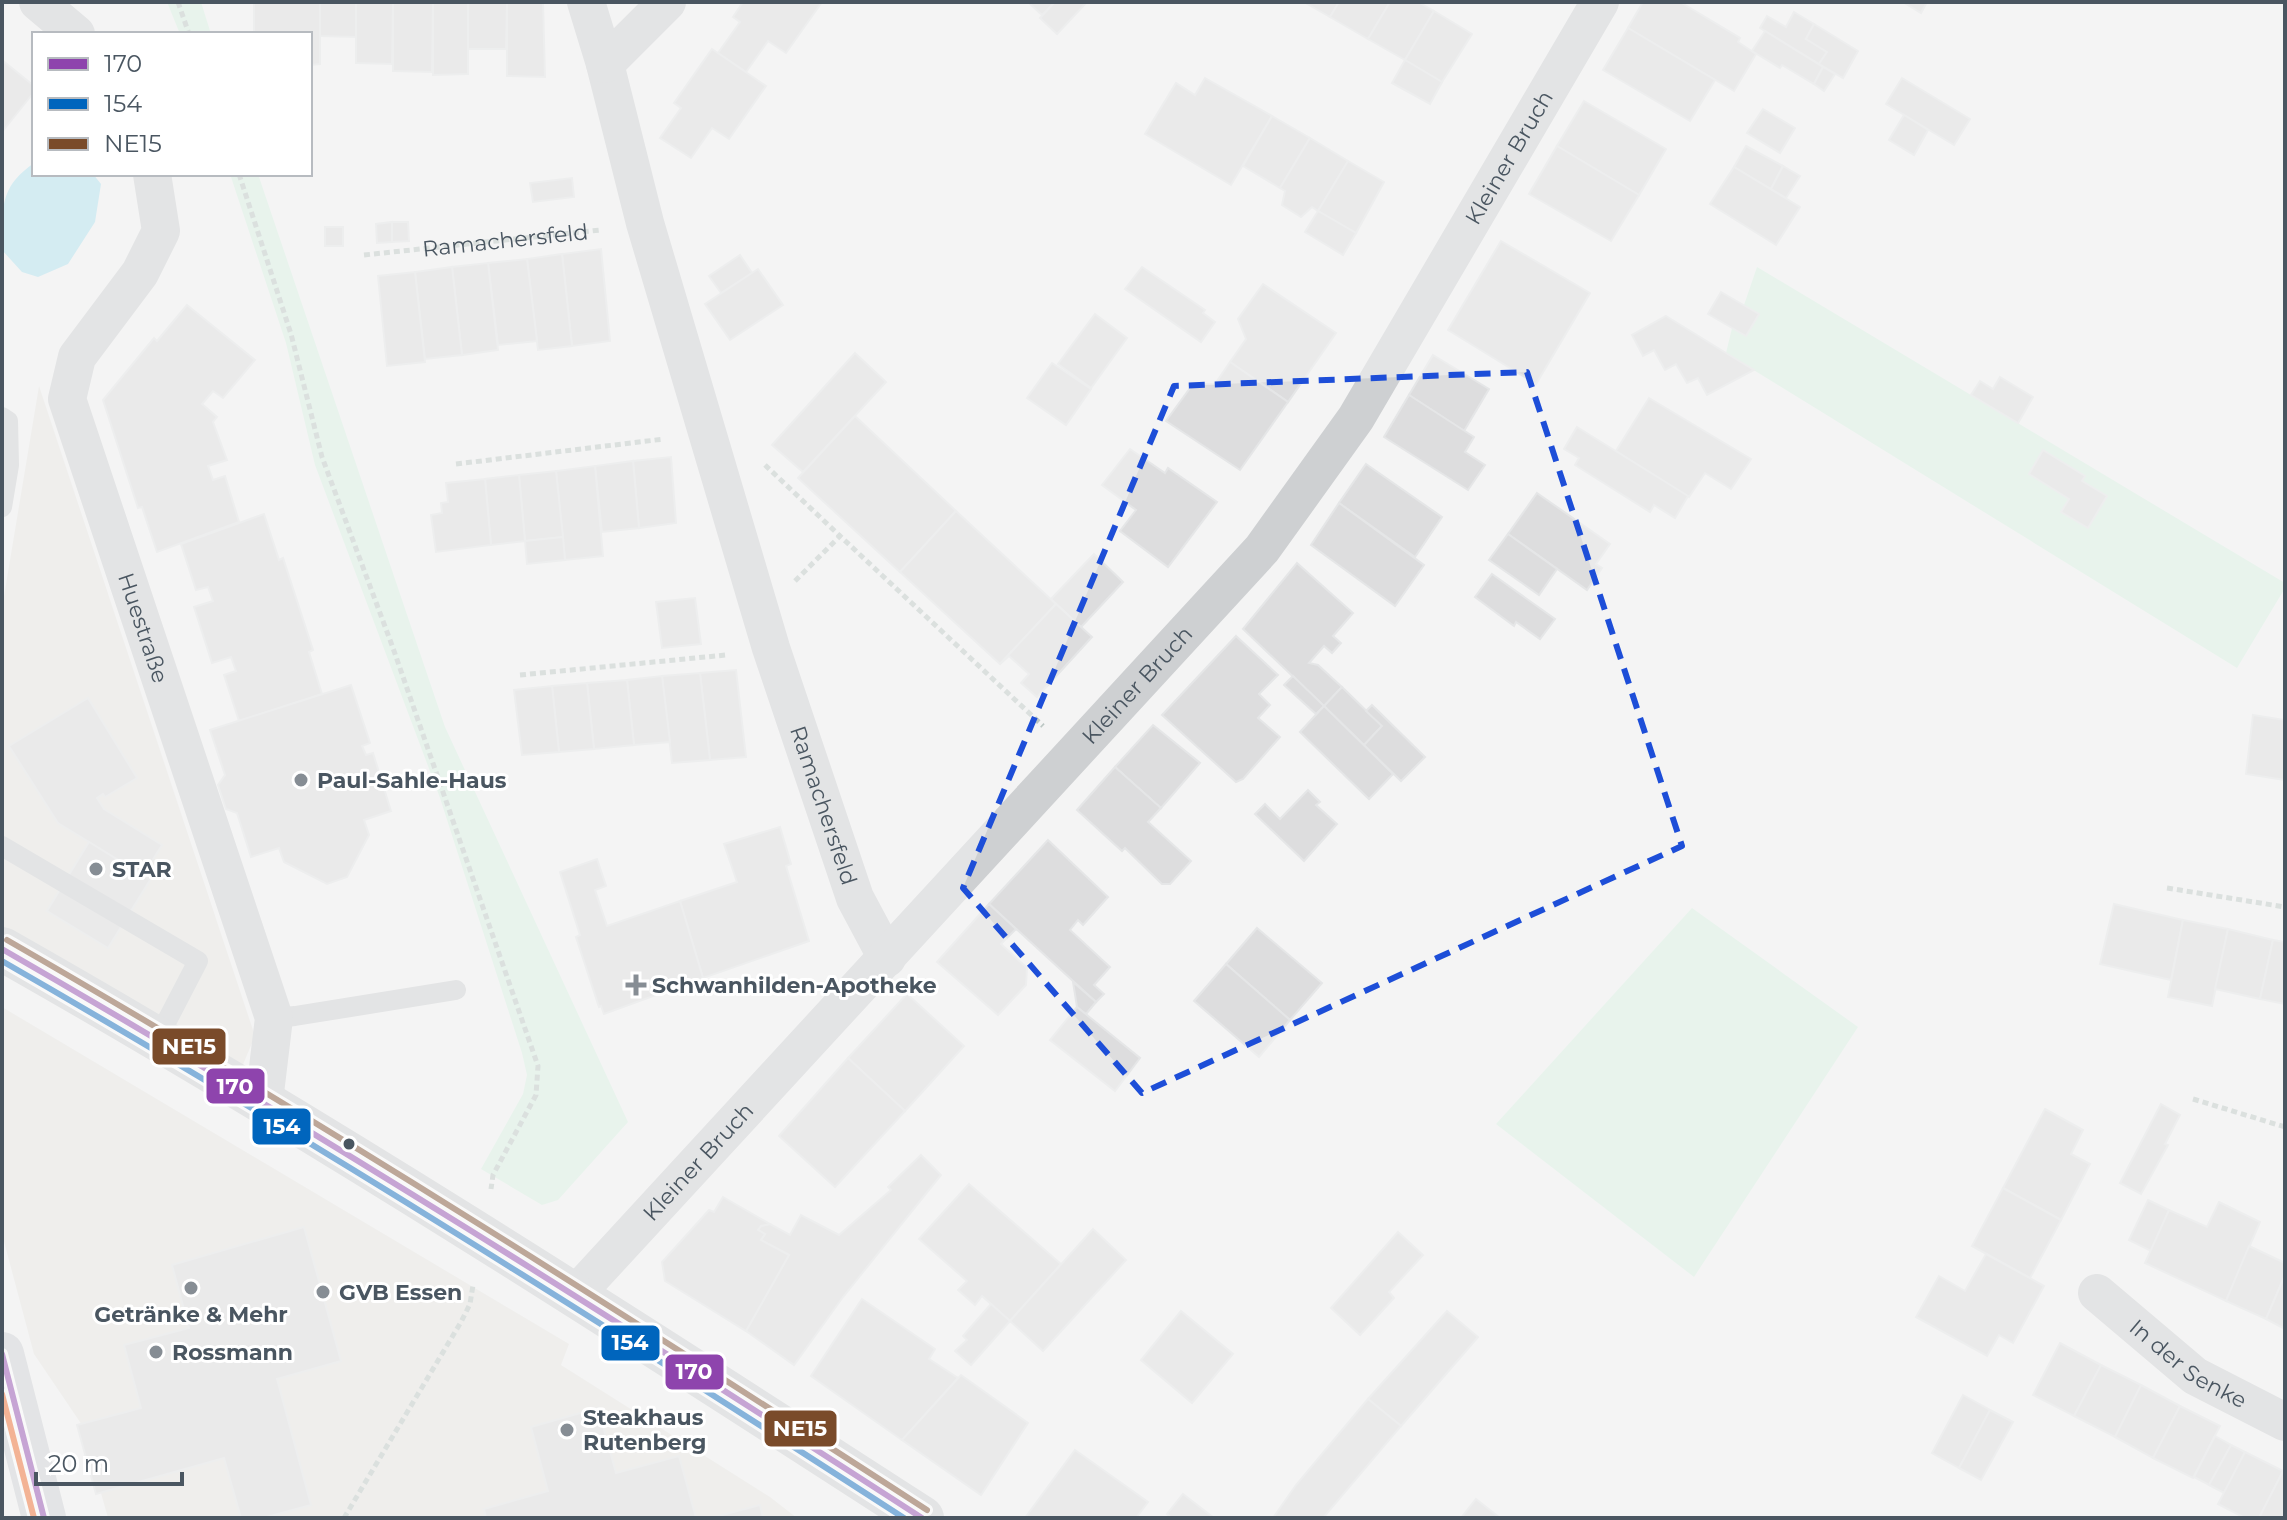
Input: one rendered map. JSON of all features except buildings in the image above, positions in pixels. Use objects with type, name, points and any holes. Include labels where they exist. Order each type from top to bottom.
[{"type":"main road","points":[[2,1354],[44,1518]]},
{"type":"street","points":[[38,2],[74,32]]},
{"type":"street","name":"Ramachersfeld","points":[[586,2],[645,223],[766,632],[855,898],[887,958]]},
{"type":"street","points":[[605,64],[667,2]]},
{"type":"street","name":"Kleiner Bruch","points":[[576,1294],[1262,549],[1356,418],[1600,2]]},
{"type":"street","name":"Huestraße","points":[[152,176],[161,231],[140,273],[77,357],[67,399],[274,1018],[264,1101]]},
{"type":"street","points":[[2,949],[264,1101],[576,1294],[922,1518]]},
{"type":"street","name":"In der Senke","points":[[2097,1293],[2195,1376],[2285,1422]]},
{"type":"lane","points":[[2,417],[8,421],[9,465],[2,507]]},
{"type":"lane","points":[[2,846],[198,961],[158,1038]]},
{"type":"lane","points":[[274,1018],[456,990]]},
{"type":"path","points":[[178,2],[188,32]]},
{"type":"path","points":[[240,176],[291,334],[322,457],[393,648],[538,1066],[536,1095],[493,1175],[470,1304],[344,1518]]},
{"type":"path","name":"Ramachersfeld","points":[[364,255],[645,223]]},
{"type":"path","points":[[456,464],[707,435],[746,447],[1074,755]]},
{"type":"path","points":[[520,675],[766,632],[840,536]]},
{"type":"path","points":[[2167,888],[2285,907]]},
{"type":"path","points":[[2193,1099],[2285,1127]]},
{"type":"highlighted area","points":[[1527,372],[1682,846],[1142,1093],[963,888],[1174,386]]},
{"type":"shaded area","points":[[39,386],[255,1036],[236,1081],[2,944],[2,608]]},
{"type":"shaded area","points":[[2,1007],[569,1344],[561,1365],[770,1497],[797,1518],[108,1518],[82,1425],[34,1354],[2,1234]]},
{"type":"green space","points":[[167,2],[201,2],[210,32],[179,32]]},
{"type":"green space","points":[[231,176],[259,176],[445,727],[628,1122],[558,1200],[542,1205],[481,1169],[523,1094],[527,1075],[522,1053],[440,798],[315,465],[286,343]]},
{"type":"green space","points":[[1757,267],[2285,583],[2285,588],[2237,668],[1726,353],[1732,328],[1759,314],[1744,305]]},
{"type":"green space","points":[[1692,908],[1858,1027],[1694,1277],[1496,1124]]},
{"type":"water","points":[[32,165],[32,176],[95,176],[101,184],[95,222],[68,264],[38,277],[22,272],[2,250],[5,199],[23,172]]},
{"type":"transit line","name":"NE15","points":[[7,940],[240,1077],[471,1219],[927,1510]]},
{"type":"transit line","name":"170","points":[[2,949],[235,1086],[466,1228],[922,1518]]},
{"type":"transit line","name":"154","points":[[2,961],[230,1095],[456,1234],[904,1518]]},
{"type":"transit line","name":"170","points":[[2,1354],[44,1518]]},
{"type":"transit line","points":[[2,1394],[34,1518]]},
{"type":"place","name":"Paul-Sahle-Haus","points":[[301,780]]},
{"type":"place","name":"STAR","points":[[96,869]]},
{"type":"place","name":"Schwanhilden-Apotheke","points":[[636,985]]},
{"type":"place","name":"Getränke & Mehr","points":[[191,1288]]},
{"type":"place","name":"GVB Essen","points":[[323,1292]]},
{"type":"place","name":"Rossmann","points":[[156,1352]]},
{"type":"place","name":"Steakhaus Rutenberg","points":[[567,1430]]}]
